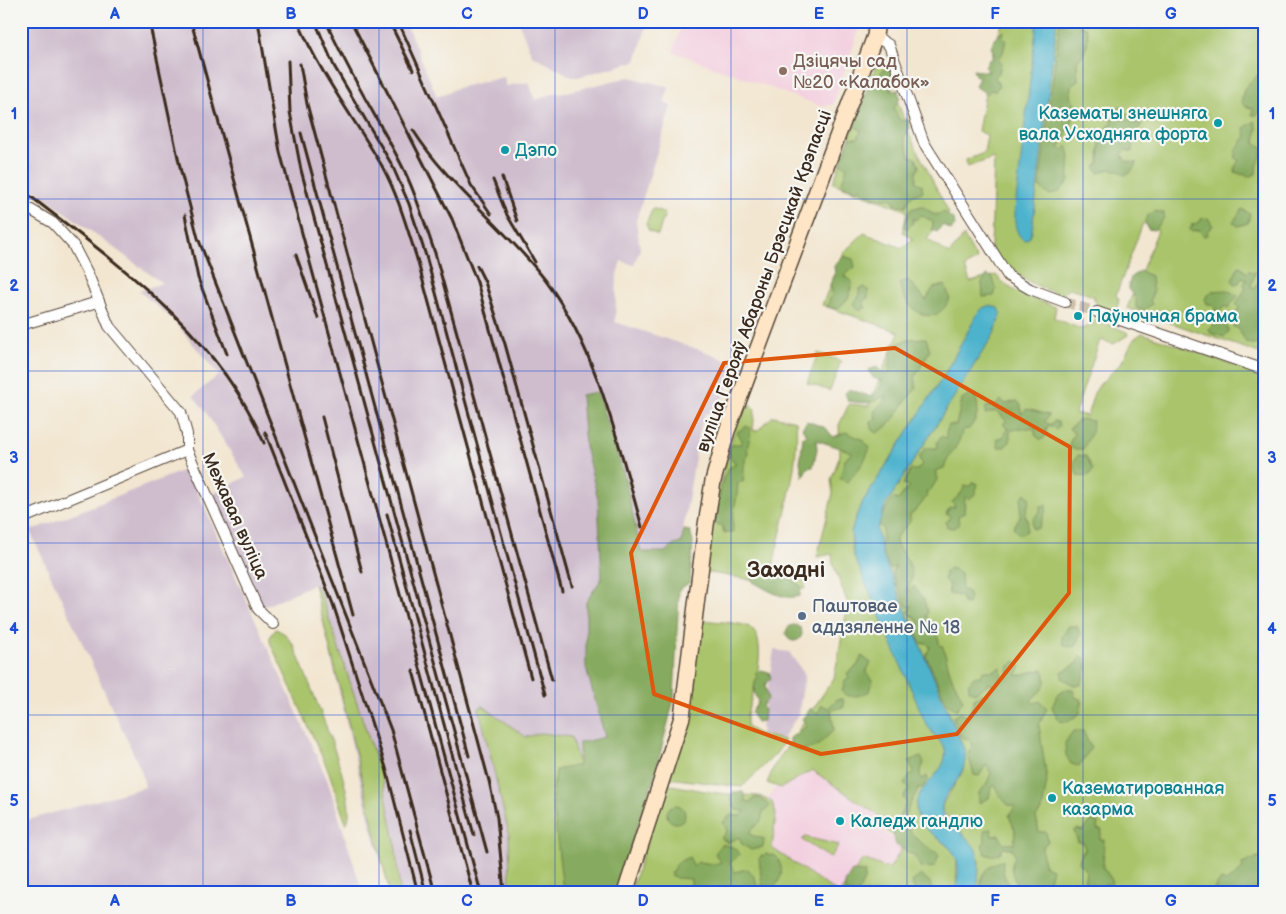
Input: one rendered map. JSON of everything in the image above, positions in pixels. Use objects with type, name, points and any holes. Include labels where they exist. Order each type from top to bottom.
[{"type":"main road","name":"вуліца Герояў Абароны Брэсцкай Крэпасці","points":[[625,893],[682,717],[706,525],[713,481],[727,431],[876,29]]},
{"type":"street","name":"вуліца Герояў Абароны Брэсцкай Крэпасці","points":[[876,29],[889,45],[924,142],[993,255],[1008,276],[1017,282],[1065,302]]},
{"type":"street","name":"Межавая вуліца","points":[[21,204],[53,223],[73,244],[88,274],[109,326],[181,412],[187,434],[187,450],[258,609],[273,624]]},
{"type":"street","points":[[21,325],[98,302]]},
{"type":"street","points":[[1097,312],[1265,370]]},
{"type":"street","points":[[21,519],[187,450]]},
{"type":"highlighted area","points":[[895,348],[1070,447],[1069,593],[957,734],[821,754],[654,694],[631,553],[724,363]]},
{"type":"shaded area","points":[[21,21],[405,21],[437,97],[457,88],[504,77],[506,86],[529,82],[535,100],[558,92],[559,94],[629,77],[669,87],[664,103],[671,106],[636,221],[640,249],[634,265],[621,261],[617,274],[615,322],[712,354],[735,364],[717,414],[705,413],[699,433],[671,603],[597,893],[390,893],[370,822],[314,584],[263,607],[211,495],[246,477],[204,409],[193,396],[219,375],[172,319],[139,291],[162,283],[21,180]]},
{"type":"shaded area","points":[[518,21],[648,21],[636,61],[572,77],[532,55]]},
{"type":"shaded area","name":"Дзіцячы сад №20 «Калабок»","points":[[683,21],[860,21],[857,36],[833,104],[823,107],[673,52]]},
{"type":"shaded area","points":[[187,469],[327,779],[363,893],[21,893],[21,822],[145,787],[141,770],[30,531]]},
{"type":"shaded area","points":[[774,650],[789,652],[805,675],[798,715],[783,738],[762,734],[761,728]]},
{"type":"shaded area","points":[[876,701],[915,782],[884,831],[923,861],[926,893],[774,893],[758,813],[784,775]]},
{"type":"green space","points":[[1003,21],[1265,21],[1265,355],[1127,308],[1158,230],[1143,223],[1116,295],[1119,300],[1117,308],[1108,312],[1098,308],[1093,296],[1070,288],[1061,295],[1031,283],[998,258],[991,249],[994,158],[967,167],[966,160],[984,153],[987,135],[978,131],[993,51]]},
{"type":"green space","points":[[1060,21],[1080,21],[1080,27],[1086,27],[1088,41],[1083,54],[1077,61],[1078,80],[1071,86],[1070,97],[1075,104],[1072,124],[1068,125],[1066,137],[1059,148],[1063,150],[1067,146],[1069,151],[1069,181],[1059,192],[1049,195],[1039,187]]},
{"type":"green space","points":[[1004,31],[1003,36],[1006,39],[1003,53],[997,59],[1001,63],[999,73],[995,77],[999,86],[995,91],[991,90],[987,94],[975,86],[979,77],[975,75],[973,70],[989,72],[985,67],[988,60],[992,59],[994,53],[991,47],[994,39]]},
{"type":"green space","points":[[883,62],[910,136],[949,213],[927,239],[949,254],[964,236],[977,260],[965,267],[970,282],[996,275],[1015,291],[1056,307],[1054,318],[1081,329],[1092,325],[1095,319],[1127,332],[1128,335],[1114,344],[1100,340],[1075,413],[1087,416],[1094,393],[1100,384],[1121,363],[1134,339],[1142,333],[1265,376],[1265,893],[977,893],[979,859],[962,832],[942,811],[942,805],[963,771],[965,752],[882,554],[877,530],[885,506],[995,332],[999,309],[993,306],[985,307],[978,313],[943,377],[865,498],[855,519],[851,540],[854,556],[933,734],[942,743],[946,751],[945,760],[941,768],[916,803],[927,829],[952,850],[957,858],[956,893],[840,893],[863,859],[889,869],[905,844],[888,832],[879,816],[812,770],[781,788],[767,783],[774,766],[834,678],[848,604],[833,564],[832,554],[817,557],[833,493],[831,480],[840,455],[839,425],[849,404],[868,406],[899,332],[822,305],[844,252],[864,233],[902,248],[913,239],[903,232],[907,211],[833,183],[877,63]]},
{"type":"green space","points":[[889,66],[895,83],[890,90],[898,90],[900,98],[894,108],[900,121],[908,119],[910,128],[904,138],[910,156],[916,158],[919,167],[916,174],[916,182],[922,185],[923,192],[912,196],[906,206],[895,205],[895,201],[888,198],[879,199],[861,191],[861,188],[856,190],[841,185],[847,167],[840,163],[850,138],[858,138],[861,130],[854,126],[871,79],[880,77],[881,72]]},
{"type":"green space","points":[[1265,69],[1265,106],[1257,115],[1252,115],[1253,109],[1243,105],[1243,94],[1248,84]]},
{"type":"green space","points":[[1122,107],[1122,114],[1128,113],[1130,120],[1142,124],[1132,139],[1133,152],[1125,150],[1122,154],[1125,161],[1137,163],[1130,173],[1124,175],[1112,170],[1099,173],[1095,167],[1099,163],[1100,141],[1104,134],[1108,134],[1108,126],[1112,124],[1112,117],[1116,108]]},
{"type":"green space","points":[[1255,121],[1257,128],[1255,143],[1263,147],[1263,151],[1256,174],[1247,177],[1245,174],[1235,172],[1235,167],[1239,160],[1236,159],[1236,150],[1246,136],[1244,128]]},
{"type":"green space","points":[[922,206],[935,215],[944,212],[954,220],[955,226],[951,230],[942,225],[937,232],[932,230],[933,222],[921,215],[916,220],[913,218],[913,223],[907,229],[904,225],[911,209]]},
{"type":"green space","points":[[653,208],[665,213],[658,235],[649,231],[646,224]]},
{"type":"green space","points":[[1242,209],[1250,214],[1248,223],[1238,226],[1233,222]]},
{"type":"green space","points":[[1155,211],[1164,213],[1164,218],[1154,230],[1148,229],[1145,221],[1147,216]]},
{"type":"green space","points":[[1208,218],[1213,226],[1207,231],[1208,235],[1203,236],[1200,230],[1191,231],[1190,228],[1194,226],[1191,225],[1200,222],[1201,219]]},
{"type":"green space","points":[[843,256],[853,259],[855,267],[844,276],[852,282],[849,297],[838,309],[827,307],[832,292],[830,284],[835,275],[834,266]]},
{"type":"green space","points":[[1239,266],[1246,273],[1248,271],[1255,272],[1251,286],[1254,289],[1265,273],[1265,330],[1256,345],[1246,342],[1238,328],[1233,327],[1234,323],[1230,323],[1239,308],[1236,304],[1246,288],[1244,285],[1247,279],[1242,277],[1239,283],[1235,284],[1232,280]]},
{"type":"green space","points":[[1140,271],[1151,276],[1152,288],[1154,290],[1150,300],[1152,304],[1144,310],[1136,308],[1136,299],[1128,289],[1131,277]]},
{"type":"green space","points":[[987,275],[993,278],[996,289],[994,296],[983,297],[982,283]]},
{"type":"green space","points":[[908,280],[926,300],[933,288],[945,285],[950,298],[944,308],[937,314],[929,316],[921,314],[907,302],[902,293],[899,283]]},
{"type":"green space","points":[[865,287],[868,290],[868,298],[863,301],[866,308],[858,310],[853,304],[859,297],[859,289]]},
{"type":"green space","points":[[1227,290],[1238,296],[1228,308],[1225,306],[1220,312],[1216,312],[1214,306],[1207,304],[1205,298],[1213,291]]},
{"type":"green space","points":[[1215,324],[1225,324],[1229,331],[1224,337],[1211,333],[1209,329]]},
{"type":"green space","points":[[926,338],[930,350],[915,377],[916,389],[889,424],[877,433],[872,429],[871,422],[876,418],[874,411],[886,399],[886,395],[872,402],[860,403],[848,401],[845,393],[849,389],[872,397],[879,390],[883,381],[873,378],[868,370],[877,367],[884,374],[889,374],[892,346],[909,339]]},
{"type":"green space","points":[[818,353],[841,361],[830,391],[807,383]]},
{"type":"green space","points":[[597,392],[625,478],[641,552],[665,552],[674,545],[681,543],[684,530],[690,531],[693,542],[690,582],[679,590],[674,699],[654,778],[615,893],[570,893],[562,882],[552,797],[556,770],[579,765],[579,743],[605,737],[586,667],[586,602],[602,578],[598,499],[585,446],[581,395]]},
{"type":"green space","points":[[969,395],[975,396],[977,401],[978,409],[974,421],[969,429],[962,430],[959,440],[944,468],[935,471],[938,478],[930,491],[926,492],[927,496],[910,515],[910,522],[896,537],[896,543],[910,566],[912,578],[907,591],[914,586],[924,600],[928,613],[926,616],[936,630],[951,676],[963,701],[956,710],[946,702],[926,656],[930,647],[927,643],[920,643],[916,631],[919,621],[908,612],[912,606],[907,607],[892,573],[896,566],[890,569],[881,548],[883,529],[879,524],[882,515],[893,498],[898,500],[909,486],[903,484],[911,470],[917,470],[922,464],[919,458],[925,448],[937,448],[937,442],[942,436],[946,439],[949,425],[956,425],[962,400]]},
{"type":"green space","points":[[1001,400],[1006,404],[1016,401],[1021,405],[1021,414],[1027,409],[1049,415],[1045,421],[1047,424],[1052,424],[1054,421],[1058,422],[1059,427],[1056,430],[1053,427],[1047,427],[1045,437],[1041,440],[1035,435],[1035,429],[1020,428],[1010,431],[1010,442],[1004,447],[998,447],[997,438],[1002,438],[1008,429],[1003,424],[1006,421],[997,411],[985,414],[986,407],[996,405]]},
{"type":"green space","points":[[747,401],[755,409],[753,431],[758,430],[773,416],[796,421],[797,438],[793,475],[773,566],[804,573],[805,589],[705,572],[713,508],[742,403]]},
{"type":"green space","points":[[1081,419],[1093,421],[1092,432],[1083,449],[1072,449],[1069,444],[1074,434],[1069,428]]},
{"type":"green space","points":[[807,421],[826,428],[833,437],[846,432],[863,440],[870,448],[863,463],[847,483],[840,478],[845,460],[852,452],[816,440],[817,449],[813,467],[807,468],[803,477],[800,462],[803,437],[808,436],[802,428]]},
{"type":"green space","points":[[747,426],[750,428],[748,455],[744,465],[743,482],[738,482],[733,533],[724,533],[722,525],[714,524],[723,479],[729,468],[736,464],[730,457],[728,448],[734,444],[741,444],[742,440],[737,432]]},
{"type":"green space","points":[[1078,455],[1086,456],[1093,470],[1088,476],[1077,475],[1073,463]]},
{"type":"green space","points":[[973,482],[978,484],[975,494],[969,499],[965,497],[964,513],[958,516],[959,525],[953,528],[947,527],[946,522],[951,517],[946,514],[949,508],[955,507],[952,502],[965,486],[970,486]]},
{"type":"green space","points":[[1025,493],[1030,498],[1025,516],[1028,520],[1027,531],[1020,535],[1013,528],[1020,517],[1021,498]]},
{"type":"green space","points":[[1046,505],[1039,528],[1033,529],[1032,522],[1040,512],[1040,506]]},
{"type":"green space","points":[[949,568],[954,569],[961,575],[962,591],[966,590],[970,597],[968,604],[963,603],[961,596],[949,594],[948,584],[944,580],[945,572]]},
{"type":"green space","points":[[769,571],[789,578],[801,586],[800,596],[782,596],[753,582],[752,575]]},
{"type":"green space","points":[[314,584],[321,595],[383,781],[395,842],[400,893],[390,893]]},
{"type":"green space","points":[[703,620],[745,625],[755,634],[759,643],[758,668],[747,715],[747,727],[759,734],[785,740],[776,754],[742,787],[668,778],[699,625]]},
{"type":"green space","points":[[791,625],[797,625],[802,630],[800,639],[791,641],[786,636],[786,630]]},
{"type":"green space","points":[[1069,626],[1077,626],[1080,634],[1076,646],[1069,647],[1063,644],[1062,636]]},
{"type":"green space","points":[[276,629],[285,634],[294,646],[330,738],[340,766],[346,792],[349,812],[346,824],[329,772],[270,642],[270,637]]},
{"type":"green space","points":[[862,656],[871,663],[866,672],[873,680],[870,691],[856,696],[848,696],[842,692],[845,681],[849,678],[847,673],[857,666]]},
{"type":"green space","points":[[1080,656],[1085,658],[1087,668],[1081,685],[1074,685],[1062,678],[1062,672],[1078,663]]},
{"type":"green space","points":[[1016,661],[1021,667],[1016,676],[1043,669],[1045,675],[1043,687],[1031,700],[1034,703],[1040,701],[1047,708],[1039,725],[1047,781],[1042,810],[1036,817],[1039,832],[1046,832],[1048,841],[1042,848],[1044,866],[1052,869],[1046,891],[1049,893],[1021,893],[1012,870],[1015,857],[1013,849],[1003,848],[1000,853],[992,856],[985,854],[982,845],[985,841],[984,830],[991,829],[992,836],[999,835],[1003,843],[1014,844],[1015,830],[1009,816],[1015,806],[1008,805],[998,793],[995,785],[991,788],[989,798],[979,803],[979,792],[986,785],[991,773],[986,765],[979,776],[974,775],[968,754],[973,745],[969,739],[961,737],[953,717],[960,713],[969,717],[974,699],[981,694],[989,695],[996,686],[990,683],[975,693],[969,690],[969,683],[974,677],[980,676],[983,671],[993,671],[1001,667],[1002,679],[1007,676],[1009,666]]},
{"type":"green space","points":[[761,670],[769,672],[771,678],[765,685],[768,699],[762,706],[764,710],[763,721],[757,722],[751,713],[758,702],[754,693],[755,682],[758,679],[755,673]]},
{"type":"green space","points":[[1067,689],[1073,689],[1075,697],[1082,700],[1080,713],[1068,722],[1059,721],[1052,707],[1058,694]]},
{"type":"green space","points":[[837,699],[843,699],[844,707],[831,710],[834,730],[816,747],[801,751],[790,746],[790,738],[807,726],[802,719],[811,708],[817,714],[822,705],[828,708]]},
{"type":"green space","points":[[483,706],[526,737],[541,733],[571,737],[579,765],[562,882],[570,893],[510,893],[509,834],[479,708]]},
{"type":"green space","points":[[1073,731],[1083,731],[1091,748],[1079,766],[1071,764],[1066,755],[1065,743]]},
{"type":"green space","points":[[921,757],[924,763],[920,773],[921,779],[927,776],[928,780],[922,788],[918,788],[909,806],[906,817],[907,824],[914,836],[939,854],[935,867],[921,868],[915,856],[896,845],[894,831],[896,822],[906,802],[903,797],[909,788],[904,783],[913,772],[909,761]]},
{"type":"green space","points":[[665,784],[717,793],[759,796],[772,802],[776,814],[772,848],[838,893],[630,893]]},
{"type":"green space","points":[[733,792],[744,792],[746,801],[751,802],[754,798],[760,798],[770,806],[763,812],[761,821],[750,831],[751,835],[764,839],[763,847],[751,850],[742,844],[739,837],[728,843],[721,838],[727,831],[723,822],[731,815],[741,816],[745,811],[736,810],[731,799]]},
{"type":"green space","points":[[676,805],[682,808],[685,814],[682,820],[676,823],[670,820],[667,814],[670,808]]},
{"type":"green space","points":[[1091,821],[1098,822],[1097,829],[1102,830],[1100,839],[1104,840],[1103,867],[1112,880],[1111,885],[1105,884],[1107,893],[1094,893],[1091,887],[1084,887],[1084,893],[1067,893],[1084,883],[1086,871],[1079,862],[1082,852],[1085,851],[1084,843],[1078,842],[1074,831],[1077,829],[1083,831]]},
{"type":"green space","points":[[805,837],[839,845],[830,858],[802,840]]},
{"type":"green space","points":[[721,844],[733,847],[740,854],[730,863],[734,872],[748,869],[755,878],[757,886],[752,893],[727,893],[724,889],[720,893],[670,893],[670,890],[681,886],[691,888],[691,879],[676,878],[670,874],[678,862],[689,857],[694,866],[698,862],[715,864],[721,862],[715,854]]},
{"type":"green space","points":[[766,854],[776,856],[781,869],[781,876],[774,888],[762,885],[759,858]]},
{"type":"green space","points":[[1265,854],[1264,893],[1214,893],[1215,886],[1221,880],[1226,882],[1243,869],[1242,864]]},
{"type":"green space","points":[[1003,860],[1004,875],[1011,887],[1019,893],[980,893],[981,880],[985,872],[992,865]]},
{"type":"green space","points":[[852,871],[865,872],[864,880],[858,893],[845,893],[845,882]]},
{"type":"green space","points":[[921,875],[930,882],[932,892],[915,892],[912,882]]},
{"type":"water","points":[[1037,21],[1057,21],[1032,231],[1029,238],[1024,240],[1020,237],[1016,227],[1015,211]]},
{"type":"water","points":[[991,305],[999,309],[1001,314],[995,332],[885,506],[877,530],[882,554],[965,752],[963,770],[946,796],[942,809],[946,818],[968,839],[976,850],[978,860],[977,893],[956,893],[958,871],[956,858],[947,845],[921,823],[917,816],[916,808],[921,792],[942,765],[945,757],[945,748],[926,724],[854,556],[851,532],[860,506],[943,377],[978,313],[983,308]]},
{"type":"tunnel","points":[[1065,302],[1097,312]]},
{"type":"railway","points":[[149,21],[181,172],[198,238],[391,730],[435,893]]},
{"type":"railway","points":[[191,21],[353,615]]},
{"type":"railway","points":[[258,21],[280,152],[481,893]]},
{"type":"railway","points":[[298,21],[326,77],[382,166],[402,212],[417,259],[531,678]]},
{"type":"railway","points":[[315,21],[334,66],[392,165],[409,204],[426,256],[545,695]]},
{"type":"railway","points":[[326,21],[352,74],[405,171],[415,194],[435,253],[552,680]]},
{"type":"railway","points":[[351,21],[452,219],[477,282],[562,591]]},
{"type":"railway","points":[[389,21],[413,70]]},
{"type":"railway","points":[[398,21],[471,185],[491,214]]},
{"type":"railway","points":[[288,61],[290,112],[301,170],[487,852]]},
{"type":"railway","points":[[300,64],[307,104],[489,781],[497,818],[504,893]]},
{"type":"railway","points":[[413,130],[443,170],[530,261],[564,308],[593,367],[615,431],[642,527]]},
{"type":"railway","points":[[301,133],[469,756]]},
{"type":"railway","points":[[502,177],[517,221]]},
{"type":"railway","points":[[493,180],[507,215],[535,262]]},
{"type":"railway","points":[[21,189],[126,271],[191,333],[219,366],[244,403],[264,443]]},
{"type":"railway","points":[[185,215],[198,278],[227,354]]},
{"type":"railway","points":[[296,255],[318,318]]},
{"type":"railway","points":[[477,266],[485,282],[505,344],[572,586]]},
{"type":"railway","points":[[322,417],[362,572]]},
{"type":"railway","points":[[265,432],[333,604],[386,768],[418,893]]},
{"type":"railway","points":[[387,514],[474,835]]},
{"type":"railway","points":[[413,671],[473,893]]},
{"type":"railway","points":[[410,830],[426,893]]},
{"type":"place","name":"Дзіцячы сад №20 «Калабок»","points":[[783,71]]},
{"type":"place","name":"Казематы знешняга вала Усходняга форта","points":[[1218,123]]},
{"type":"place","name":"Дэпо","points":[[505,150]]},
{"type":"place","name":"Паўночная брама","points":[[1078,316]]},
{"type":"place","name":"Паштовае аддзяленне № 18","points":[[802,616]]},
{"type":"place","name":"Казематированная казарма","points":[[1052,798]]},
{"type":"place","name":"Каледж гандлю","points":[[840,821]]},
{"type":"district","name":"Заходні","points":[[786,570]]}]
